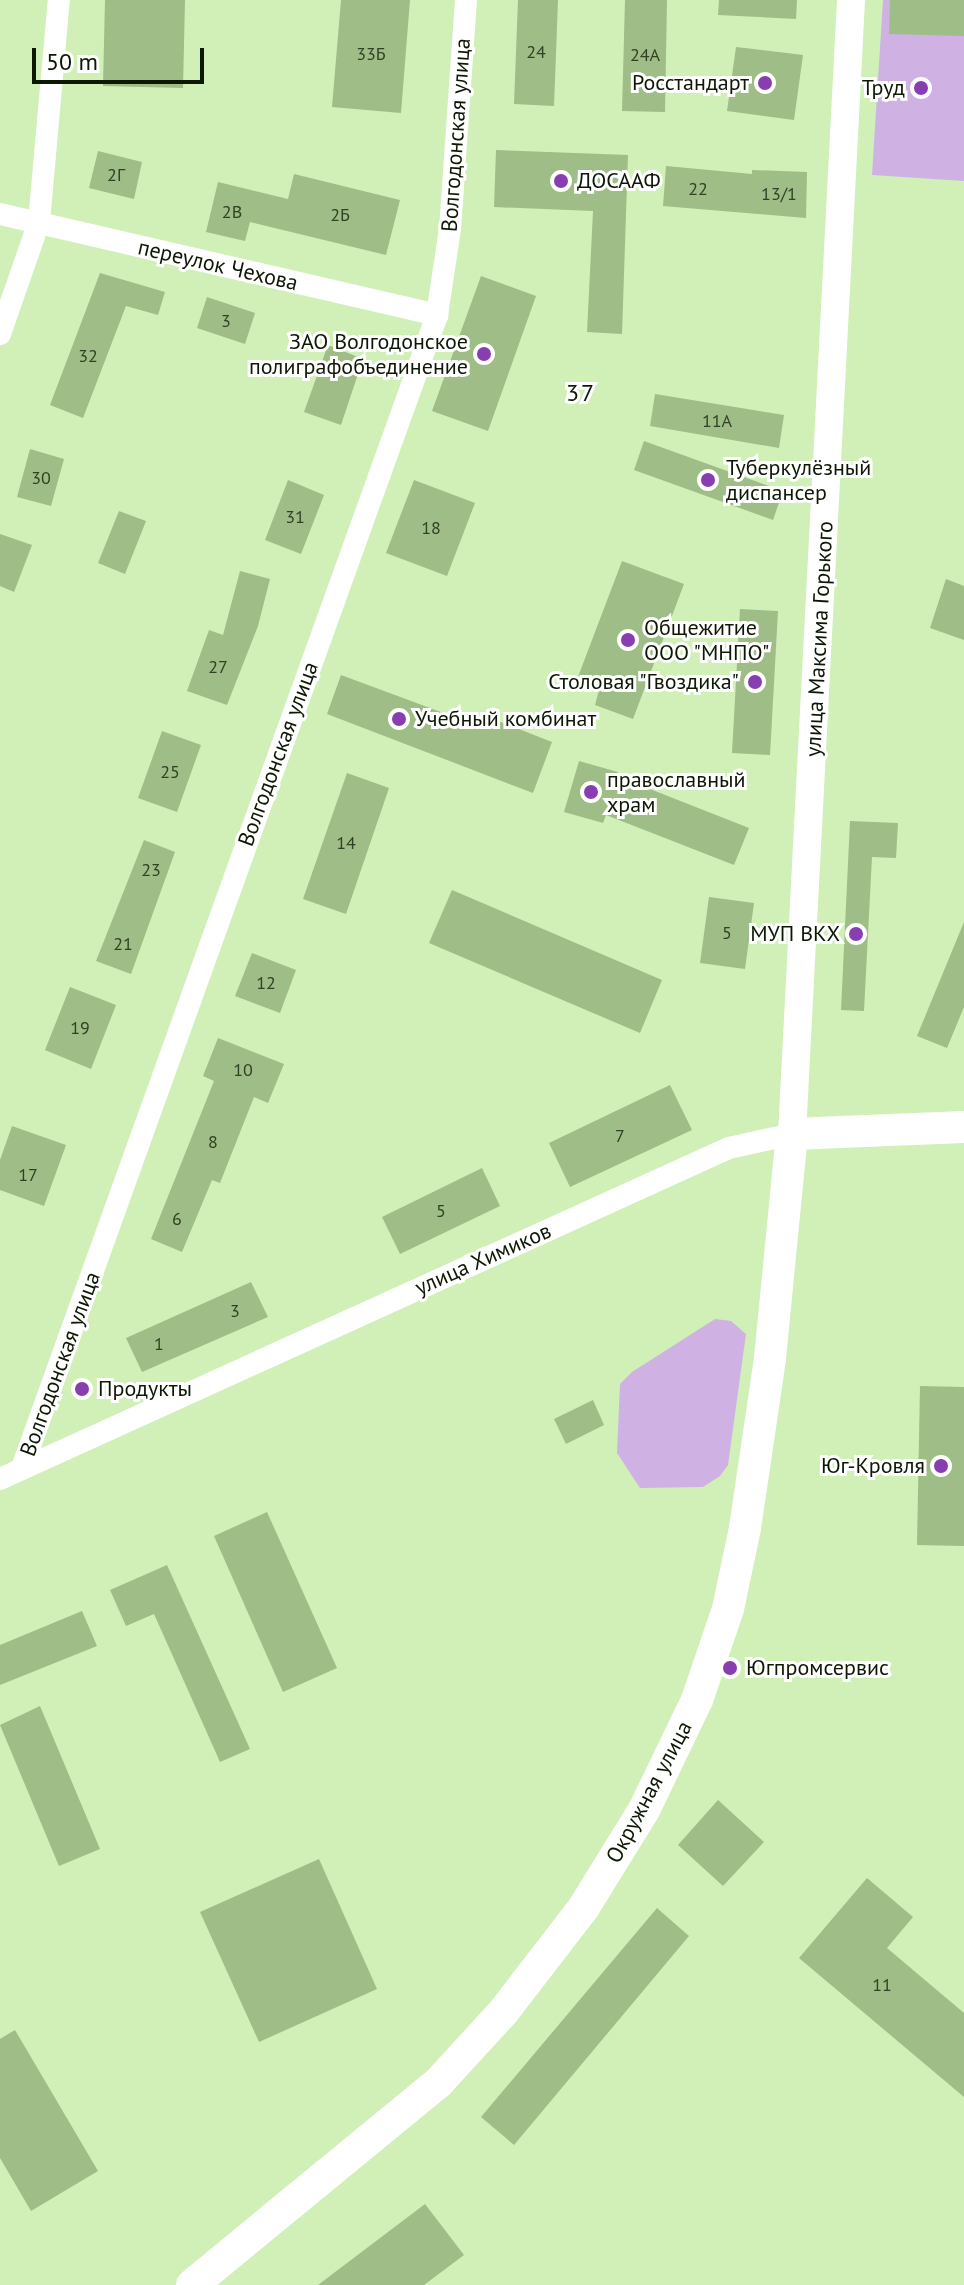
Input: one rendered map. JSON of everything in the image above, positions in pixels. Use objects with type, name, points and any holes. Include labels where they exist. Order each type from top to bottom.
[{"type":"main road","name":"улица Химиков","points":[[792,1134],[964,1127]]},
{"type":"main road","name":"Окружная улица","points":[[192,2285],[439,2082],[504,2011],[584,1907],[644,1810],[697,1700],[728,1609],[737,1569],[777,1304],[792,1134]]},
{"type":"street","points":[[0,334],[39,222],[59,0]]},
{"type":"street","name":"Волгодонская улица","points":[[0,1479],[22,1468],[437,315],[450,229],[466,0]]},
{"type":"street","name":"улица Максима Горького","points":[[792,1134],[851,0]]},
{"type":"street","name":"переулок Чехова","points":[[0,214],[437,315]]},
{"type":"street","name":"улица Химиков","points":[[22,1468],[729,1148],[792,1134]]},
{"type":"shaded area","name":"Труд","points":[[883,0],[964,0],[964,181],[872,175]]},
{"type":"shaded area","points":[[715,1319],[731,1321],[746,1334],[728,1465],[720,1476],[703,1487],[640,1488],[617,1453],[620,1384],[632,1372]]},
{"type":"building","points":[[105,0],[185,0],[183,88],[103,86]]},
{"type":"building","points":[[341,0],[410,0],[401,113],[332,107]]},
{"type":"building","points":[[518,0],[558,0],[554,106],[514,104]]},
{"type":"building","points":[[625,0],[667,0],[665,112],[622,111]]},
{"type":"building","points":[[719,0],[797,0],[796,19],[718,15]]},
{"type":"building","points":[[890,0],[964,0],[964,36],[889,34]]},
{"type":"building","name":"Росстандарт","points":[[736,47],[803,55],[794,120],[727,111]]},
{"type":"building","name":"ДОСААФ","points":[[496,150],[628,155],[622,334],[587,332],[593,211],[494,207]]},
{"type":"building","points":[[98,151],[142,162],[134,199],[89,188]]},
{"type":"building","points":[[666,166],[752,174],[752,170],[807,172],[806,218],[663,206]]},
{"type":"building","points":[[294,174],[400,200],[386,255],[250,222],[245,241],[206,232],[218,182],[288,199]]},
{"type":"building","points":[[100,273],[165,292],[158,315],[126,306],[83,418],[50,405]]},
{"type":"building","name":"ЗАО Волгодонское полиграфобъединение","points":[[481,276],[536,296],[488,431],[432,411]]},
{"type":"building","points":[[207,297],[255,313],[245,344],[197,328]]},
{"type":"building","points":[[328,345],[363,359],[341,425],[304,412]]},
{"type":"building","points":[[655,394],[784,415],[779,448],[650,426]]},
{"type":"building","name":"Туберкулёзный диспансер","points":[[644,441],[783,491],[773,520],[634,470]]},
{"type":"building","points":[[30,449],[64,459],[51,506],[17,497]]},
{"type":"building","points":[[288,480],[324,495],[301,554],[265,540]]},
{"type":"building","points":[[414,480],[475,503],[447,576],[386,553]]},
{"type":"building","points":[[119,511],[146,521],[125,574],[98,563]]},
{"type":"building","points":[[0,534],[32,545],[14,592],[0,586]]},
{"type":"building","name":"Общежитие ООО \"МНПО\"","points":[[622,561],[684,584],[633,719],[595,705],[599,690],[576,682]]},
{"type":"building","points":[[240,571],[270,579],[258,626],[227,705],[187,691],[209,630],[223,635]]},
{"type":"building","points":[[946,579],[964,586],[964,640],[930,628]]},
{"type":"building","name":"Столовая \"Гвоздика\"","points":[[740,609],[778,611],[770,755],[732,753]]},
{"type":"building","points":[[341,675],[484,728],[488,717],[552,742],[533,793],[327,714]]},
{"type":"building","points":[[162,731],[201,745],[177,812],[138,798]]},
{"type":"building","points":[[579,761],[618,772],[617,776],[749,828],[734,865],[606,815],[603,823],[564,812]]},
{"type":"building","points":[[347,773],[389,788],[346,914],[303,899]]},
{"type":"building","name":"МУП ВКХ","points":[[850,821],[898,823],[896,858],[872,857],[864,1011],[841,1010]]},
{"type":"building","points":[[144,840],[175,852],[131,974],[96,961]]},
{"type":"building","points":[[452,890],[662,980],[640,1033],[429,943]]},
{"type":"building","points":[[709,897],[754,903],[745,969],[700,963]]},
{"type":"building","points":[[964,922],[964,1007],[947,1048],[917,1036]]},
{"type":"building","points":[[252,953],[296,970],[280,1013],[235,996]]},
{"type":"building","points":[[70,987],[116,1005],[91,1069],[45,1050]]},
{"type":"building","points":[[218,1038],[284,1064],[268,1103],[254,1097],[220,1183],[212,1180],[182,1252],[151,1239],[214,1081],[203,1076]]},
{"type":"building","points":[[670,1085],[692,1130],[570,1187],[549,1143]]},
{"type":"building","points":[[12,1126],[66,1145],[44,1206],[0,1190],[0,1160]]},
{"type":"building","points":[[482,1168],[500,1206],[400,1254],[382,1217]]},
{"type":"building","points":[[251,1282],[268,1317],[142,1372],[126,1338]]},
{"type":"building","name":"Юг-Кровля","points":[[920,1386],[964,1387],[964,1546],[917,1545]]},
{"type":"building","points":[[593,1400],[604,1425],[566,1444],[554,1419]]},
{"type":"building","points":[[267,1512],[337,1668],[283,1692],[214,1536]]},
{"type":"building","points":[[167,1565],[250,1749],[220,1762],[154,1614],[126,1626],[110,1590]]},
{"type":"building","points":[[82,1611],[97,1646],[0,1685],[0,1645]]},
{"type":"building","points":[[40,1706],[100,1849],[59,1866],[0,1725]]},
{"type":"building","points":[[718,1800],[764,1842],[723,1886],[678,1845]]},
{"type":"building","points":[[319,1859],[377,1989],[259,2042],[200,1912]]},
{"type":"building","points":[[867,1878],[913,1917],[887,1948],[964,2013],[964,2097],[799,1958]]},
{"type":"building","points":[[657,1908],[689,1936],[514,2145],[481,2117]]},
{"type":"building","points":[[15,2030],[98,2171],[31,2211],[0,2158],[0,2039]]},
{"type":"building","points":[[425,2204],[464,2255],[424,2285],[318,2285]]},
{"type":"place","name":"Росстандарт","points":[[765,83]]},
{"type":"place","name":"Труд","points":[[921,88]]},
{"type":"place","name":"ДОСААФ","points":[[561,181]]},
{"type":"place","name":"ЗАО Волгодонское полиграфобъединение","points":[[484,354]]},
{"type":"place","name":"Туберкулёзный диспансер","points":[[708,480]]},
{"type":"place","name":"Общежитие ООО \"МНПО\"","points":[[628,640]]},
{"type":"place","name":"Столовая \"Гвоздика\"","points":[[755,682]]},
{"type":"place","name":"Учебный комбинат","points":[[399,719]]},
{"type":"place","name":"православный храм","points":[[591,792]]},
{"type":"place","name":"МУП ВКХ","points":[[856,934]]},
{"type":"place","name":"Продукты","points":[[82,1389]]},
{"type":"place","name":"Юг-Кровля","points":[[941,1466]]},
{"type":"place","name":"Югпромсервис","points":[[730,1668]]},
{"type":"district","name":"37","points":[[581,393]]}]
